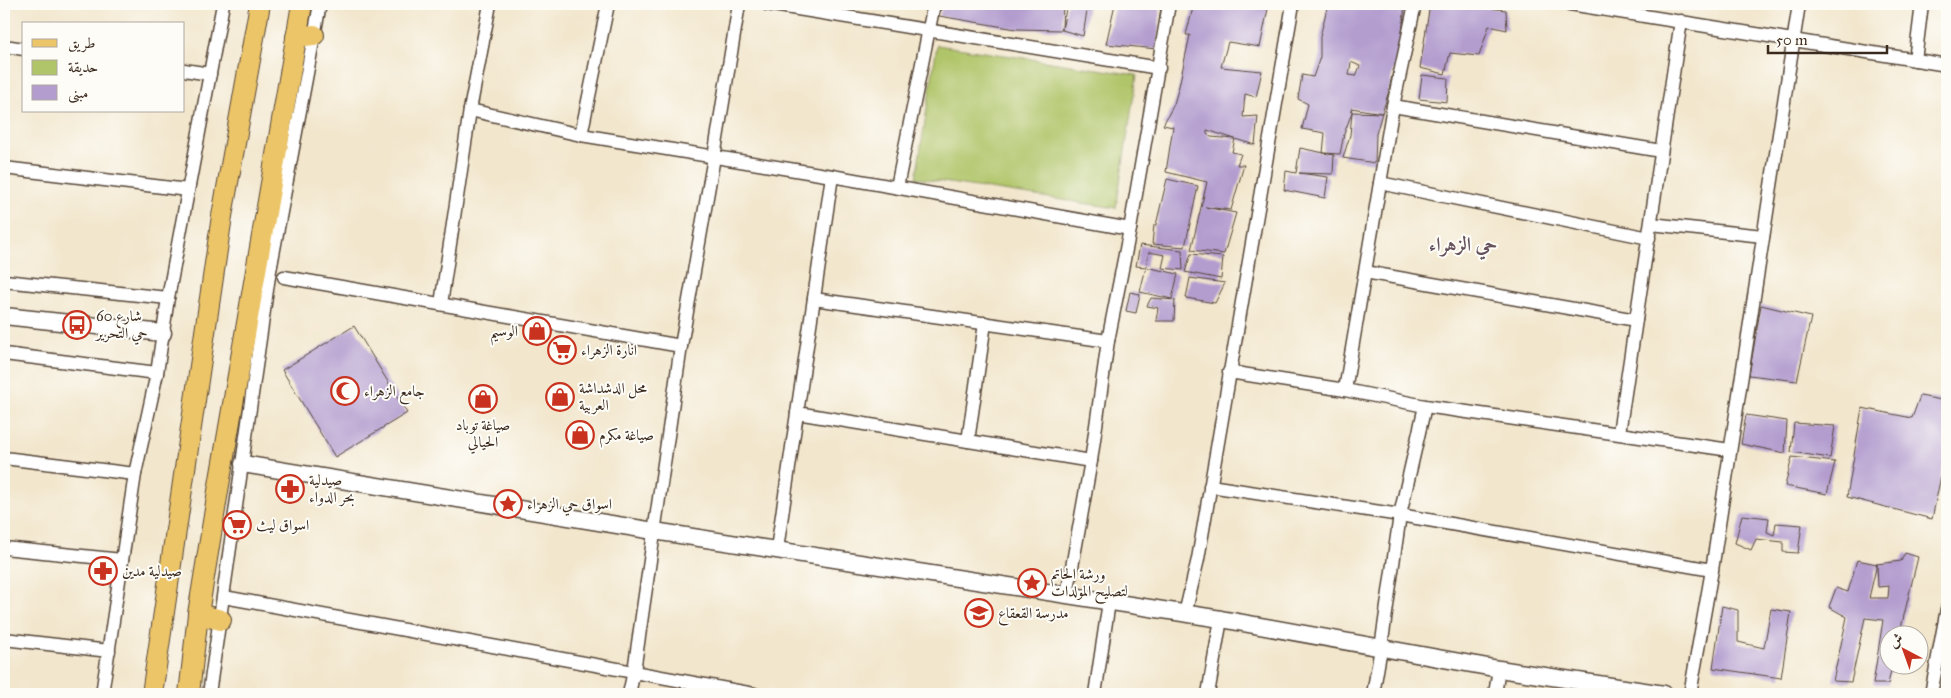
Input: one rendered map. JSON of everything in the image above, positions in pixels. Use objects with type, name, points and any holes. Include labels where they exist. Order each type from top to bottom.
[{"type":"main road","points":[[152,694],[222,216],[260,4]]},
{"type":"main road","points":[[189,694],[198,614],[221,471],[305,36],[302,4]]},
{"type":"main road","points":[[198,614],[221,620]]},
{"type":"street","points":[[102,694],[135,474],[157,373],[168,298],[223,4]]},
{"type":"street","points":[[209,694],[305,36],[320,4]]},
{"type":"street","points":[[441,304],[470,110],[490,4]]},
{"type":"street","points":[[581,135],[608,4]]},
{"type":"street","points":[[629,694],[634,671],[681,346],[739,4]]},
{"type":"street","points":[[767,4],[1159,68]]},
{"type":"street","points":[[897,187],[934,4]]},
{"type":"street","points":[[1067,595],[1091,461],[1108,341],[1130,229],[1169,4]]},
{"type":"street","points":[[1185,614],[1198,559],[1293,4]]},
{"type":"street","points":[[1345,390],[1393,106],[1415,4]]},
{"type":"street","points":[[1570,4],[1947,65]]},
{"type":"street","points":[[1690,694],[1712,570],[1798,4]]},
{"type":"street","points":[[1915,60],[1922,4]]},
{"type":"street","points":[[1620,433],[1681,21]]},
{"type":"street","points":[[4,46],[22,49]]},
{"type":"street","points":[[185,70],[210,74]]},
{"type":"street","points":[[1393,106],[1662,151]]},
{"type":"street","points":[[470,110],[581,135],[897,187],[1130,229]]},
{"type":"street","points":[[4,168],[188,190]]},
{"type":"street","points":[[777,549],[832,176]]},
{"type":"street","points":[[1380,183],[1648,238]]},
{"type":"street","points":[[1651,224],[1763,236]]},
{"type":"street","points":[[1365,272],[1636,320]]},
{"type":"street","points":[[284,277],[681,346]]},
{"type":"street","points":[[4,281],[168,298]]},
{"type":"street","points":[[814,299],[1108,341]]},
{"type":"street","points":[[4,316],[163,333]]},
{"type":"street","points":[[968,441],[985,323]]},
{"type":"street","points":[[4,354],[157,373]]},
{"type":"street","points":[[1230,372],[1345,390],[1424,406],[1730,450]]},
{"type":"street","points":[[1373,694],[1400,515],[1424,406]]},
{"type":"street","points":[[797,414],[1091,461]]},
{"type":"street","points":[[4,458],[135,474]]},
{"type":"street","points":[[243,464],[654,532],[777,549],[1222,619],[1499,669],[1664,694]]},
{"type":"street","points":[[1210,486],[1400,515],[1712,570]]},
{"type":"street","points":[[4,548],[122,560]]},
{"type":"street","points":[[224,597],[754,694]]},
{"type":"street","points":[[1095,694],[1109,602]]},
{"type":"street","points":[[1931,694],[1947,614]]},
{"type":"street","points":[[1208,694],[1222,619]]},
{"type":"street","points":[[4,639],[109,650]]},
{"type":"street","points":[[1495,694],[1499,669]]},
{"type":"green space","points":[[937,45],[1137,75],[1116,208],[916,178]]},
{"type":"building","points":[[943,4],[1063,4],[1062,30],[1016,29],[939,16]]},
{"type":"building","points":[[1067,4],[1088,4],[1083,36],[1062,30]]},
{"type":"building","points":[[1115,4],[1161,4],[1157,49],[1106,44]]},
{"type":"building","points":[[1194,4],[1269,4],[1260,47],[1228,42],[1221,67],[1262,71],[1256,97],[1245,94],[1243,117],[1258,116],[1255,145],[1235,139],[1232,152],[1241,154],[1237,165],[1244,165],[1231,210],[1205,207],[1236,213],[1224,254],[1191,250],[1207,182],[1166,172],[1173,127],[1163,125],[1174,104],[1179,86],[1190,35],[1186,35]],"holes":[[[1207,130],[1235,139],[1211,137],[1207,134]]]},
{"type":"building","points":[[1328,4],[1405,4],[1401,44],[1396,68],[1393,70],[1382,113],[1351,108],[1352,112],[1344,134],[1340,154],[1323,153],[1325,133],[1302,129],[1308,104],[1298,99],[1302,75],[1313,77],[1320,57],[1320,37]],"holes":[[[1351,62],[1360,66],[1356,76],[1349,75]]]},
{"type":"building","points":[[1430,4],[1456,4],[1506,10],[1507,30],[1489,26],[1479,56],[1450,53],[1445,74],[1420,68]]},
{"type":"building","points":[[1422,75],[1448,78],[1447,102],[1419,99]]},
{"type":"building","points":[[1352,112],[1382,113],[1376,134],[1375,163],[1343,158],[1350,135]]},
{"type":"building","points":[[1300,148],[1334,155],[1333,174],[1299,173],[1328,177],[1325,198],[1284,190],[1286,171],[1296,173]]},
{"type":"building","points":[[1167,179],[1198,186],[1185,247],[1152,244],[1154,225],[1156,225]]},
{"type":"building","points":[[1140,245],[1182,250],[1183,270],[1162,268],[1165,255],[1149,252],[1146,267],[1136,266]]},
{"type":"building","points":[[1191,254],[1223,257],[1221,279],[1185,272]]},
{"type":"building","points":[[1146,267],[1178,274],[1172,299],[1140,292]]},
{"type":"building","points":[[1190,278],[1225,283],[1215,303],[1186,298]]},
{"type":"building","points":[[1130,292],[1140,294],[1136,313],[1126,311]]},
{"type":"building","points":[[1151,298],[1175,300],[1174,321],[1156,321],[1158,308],[1147,306]]},
{"type":"building","points":[[1761,305],[1811,317],[1797,381],[1749,375]]},
{"type":"building","name":"جامع الزهراء","points":[[354,326],[407,413],[335,457],[282,370]]},
{"type":"building","points":[[1920,396],[1947,401],[1947,447],[1932,519],[1847,497],[1862,408],[1912,418]]},
{"type":"building","points":[[1746,415],[1787,421],[1785,453],[1741,444]]},
{"type":"building","points":[[1794,423],[1835,426],[1830,458],[1791,452]]},
{"type":"building","points":[[1792,457],[1835,462],[1827,494],[1785,486]]},
{"type":"building","points":[[1742,515],[1769,518],[1767,532],[1774,535],[1776,523],[1802,525],[1798,553],[1783,552],[1783,542],[1756,539],[1751,550],[1735,543]]},
{"type":"building","points":[[1905,553],[1918,557],[1901,626],[1882,626],[1883,620],[1865,618],[1851,682],[1833,681],[1847,617],[1829,607],[1836,588],[1848,592],[1857,560],[1877,564],[1901,561]],"holes":[[[1877,564],[1878,587],[1889,586],[1888,598],[1869,598]]]},
{"type":"building","points":[[1722,606],[1738,610],[1738,642],[1764,648],[1771,609],[1791,612],[1781,678],[1713,668]]},
{"type":"building","points":[[1878,652],[1878,676],[1890,676],[1888,684],[1873,684]]},
{"type":"place","name":"شارع 60 حي التحرير","points":[[77,325]]},
{"type":"place","name":"الوسيم","points":[[537,331]]},
{"type":"place","name":"انارة الزهراء","points":[[562,350]]},
{"type":"place","name":"جامع الزهراء","points":[[345,391]]},
{"type":"place","name":"محل الدشداشة العربية","points":[[560,397]]},
{"type":"place","name":"صياغة توباد الحيالي","points":[[483,399]]},
{"type":"place","name":"صياغة مكرم","points":[[580,435]]},
{"type":"place","name":"صيدلية بحر الدواء","points":[[290,489]]},
{"type":"place","name":"اسواق حي الزهراء","points":[[508,504]]},
{"type":"place","name":"اسواق ليث","points":[[237,525]]},
{"type":"place","name":"صيدلية مدين","points":[[103,571]]},
{"type":"place","name":"ورشة الحاتم لتصليح المولدات","points":[[1032,583]]},
{"type":"place","name":"مدرسة القعقاع","points":[[979,613]]},
{"type":"district","name":"حي الزهراء","points":[[1463,244]]}]
